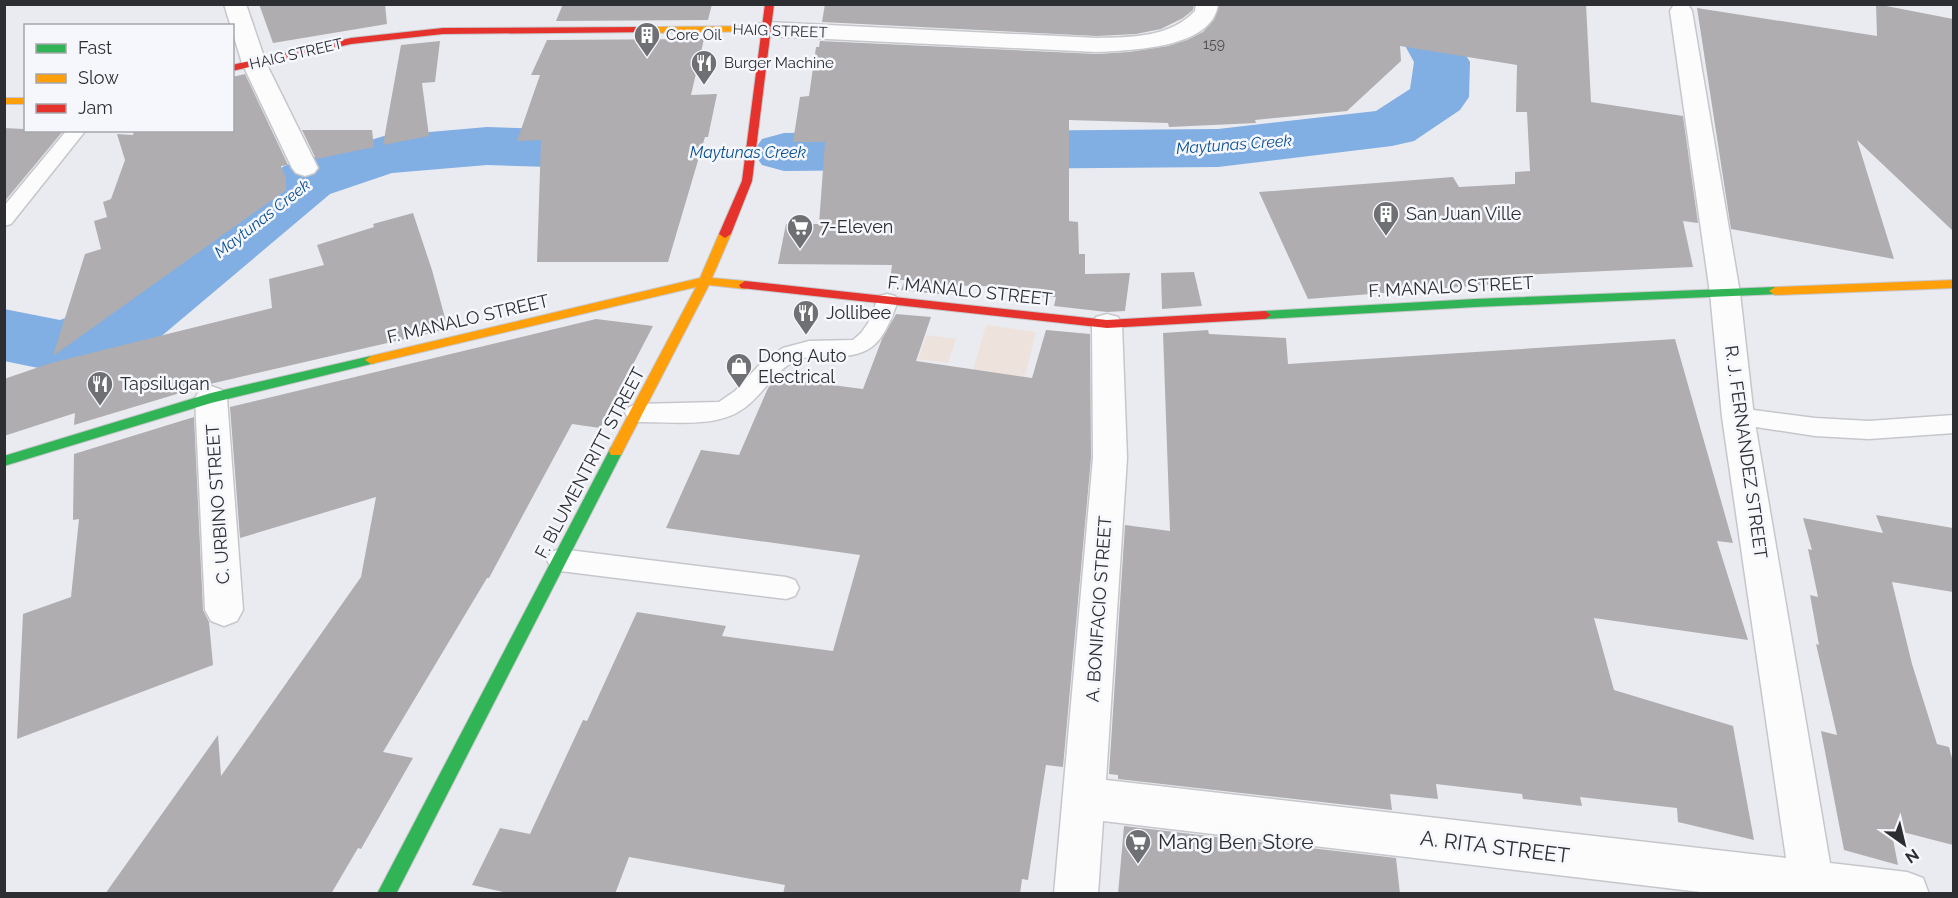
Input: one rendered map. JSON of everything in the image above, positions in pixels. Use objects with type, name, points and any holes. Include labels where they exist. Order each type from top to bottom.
[{"type":"street","points":[[235,4],[244,65],[304,168]]},
{"type":"street","name":"F. BLUMENTRITT STREET","points":[[386,894],[705,281],[747,181],[751,134],[770,4]]},
{"type":"street","name":"HAIG STREET","points":[[244,65],[351,41],[443,31],[766,29],[1097,45],[1140,43],[1151,42],[1193,27],[1206,13],[1207,4]]},
{"type":"street","name":"R. J. FERNANDEZ STREET","points":[[1681,11],[1725,293],[1738,417],[1811,889]]},
{"type":"street","points":[[4,101],[24,101]]},
{"type":"street","name":"F. MANALO STREET","points":[[4,461],[211,399],[705,281],[1107,324],[1475,303],[1953,284]]},
{"type":"street","name":"A. BONIFACIO STREET","points":[[1076,894],[1110,458],[1107,324]]},
{"type":"street","name":"C. URBINO STREET","points":[[211,399],[224,610]]},
{"type":"street","name":"A. RITA STREET","points":[[1084,798],[1811,889],[1907,894]]},
{"type":"lane","points":[[4,220],[75,132]]},
{"type":"lane","points":[[637,413],[723,410],[742,398],[764,373],[790,354],[813,349],[855,348],[873,336],[888,301]]},
{"type":"lane","points":[[1738,417],[1815,427],[1869,430],[1953,424]]},
{"type":"lane","points":[[560,560],[786,588]]},
{"type":"shaded area","points":[[986,325],[1036,332],[1019,402],[966,394]]},
{"type":"shaded area","points":[[927,335],[956,339],[948,363],[918,359]]},
{"type":"building","points":[[259,4],[385,4],[387,24],[273,43]]},
{"type":"building","points":[[563,4],[712,4],[708,20],[556,21]]},
{"type":"building","points":[[825,4],[1194,4],[1193,10],[1183,18],[1161,29],[1136,34],[1097,36],[822,22]]},
{"type":"building","points":[[1220,4],[1586,4],[1591,102],[1683,116],[1698,223],[1683,221],[1693,267],[1517,275],[1521,282],[1308,299],[1259,192],[1453,177],[1459,187],[1515,184],[1515,172],[1530,171],[1527,112],[1516,112],[1517,65],[1400,46],[1401,61],[1347,111],[1255,120],[1256,123],[1169,127],[1168,123],[1069,120],[1069,221],[1078,222],[1079,254],[1085,254],[1085,274],[1130,273],[1125,311],[1107,312],[1054,306],[1056,297],[1013,296],[1014,287],[941,285],[939,294],[901,290],[905,280],[890,280],[892,265],[778,264],[786,224],[819,224],[825,142],[793,142],[800,97],[809,96],[816,47],[819,47],[820,41],[1097,54],[1129,52],[1168,46],[1203,32],[1214,20]]},
{"type":"building","points":[[1876,4],[1953,19],[1953,231],[1857,140],[1894,259],[1731,229],[1697,8],[1877,36]]},
{"type":"building","points":[[704,39],[691,95],[717,94],[708,137],[705,137],[668,262],[537,262],[541,140],[517,141],[540,75],[531,75],[547,40]]},
{"type":"building","points":[[440,41],[435,82],[422,83],[429,136],[383,145],[401,45]]},
{"type":"building","points":[[245,74],[288,165],[281,166],[286,178],[286,190],[53,356],[85,254],[101,249],[94,221],[107,217],[103,202],[111,199],[125,160],[117,134],[234,132],[234,77]]},
{"type":"building","points":[[4,128],[24,129],[24,132],[62,132],[4,202]]},
{"type":"building","points":[[302,130],[372,130],[374,147],[316,159]]},
{"type":"building","points":[[413,213],[448,329],[210,384],[74,425],[75,413],[4,436],[4,379],[51,363],[272,308],[269,279],[324,265],[317,245],[374,227],[373,224]]},
{"type":"building","points":[[1194,272],[1202,306],[1162,309],[1161,273]]},
{"type":"building","points":[[896,314],[931,317],[916,361],[1032,378],[1046,330],[1090,334],[1091,458],[1063,767],[1046,765],[1028,880],[1022,879],[1020,894],[783,894],[785,885],[629,857],[615,894],[512,894],[472,885],[500,828],[530,834],[583,720],[587,721],[637,612],[726,626],[722,636],[833,651],[860,555],[666,528],[701,450],[739,455],[768,388],[777,378],[863,389],[882,339]]},
{"type":"building","points":[[596,319],[653,326],[600,428],[572,424],[489,578],[383,752],[413,758],[361,849],[358,848],[331,894],[105,894],[218,735],[221,776],[361,577],[376,497],[240,538],[230,407]]},
{"type":"building","points":[[1208,330],[1209,334],[1286,338],[1288,364],[1675,339],[1733,543],[1717,541],[1748,640],[1594,618],[1614,690],[1733,726],[1754,840],[1678,822],[1677,808],[1580,797],[1582,806],[1523,799],[1522,794],[1436,784],[1438,799],[1390,794],[1392,810],[1118,779],[1118,775],[1109,774],[1125,525],[1170,531],[1163,333]]},
{"type":"building","points":[[194,417],[203,610],[209,622],[213,665],[17,739],[23,614],[71,597],[79,519],[73,520],[74,454]]},
{"type":"building","points":[[1876,515],[1953,528],[1953,592],[1892,582],[1912,664],[1937,744],[1949,747],[1953,762],[1953,845],[1891,829],[1898,865],[1844,850],[1821,731],[1837,735],[1816,644],[1819,645],[1810,595],[1818,597],[1808,549],[1812,550],[1803,518],[1883,533]]},
{"type":"building","points":[[1124,826],[1396,858],[1400,894],[1118,894]]},
{"type":"waterway","name":"Maytunas Creek","points":[[784,152],[1218,148],[1392,128],[1439,97],[1442,62],[1408,4]]},
{"type":"waterway","name":"Maytunas Creek","points":[[4,335],[63,347],[132,321],[307,180],[384,155],[487,146],[652,151]]},
{"type":"waterway","name":"Maytunas Creek","points":[[697,153],[784,152]]},
{"type":"traffic: fast","points":[[1265,315],[1475,303],[1775,291]]},
{"type":"traffic: fast","points":[[4,461],[211,398],[371,360]]},
{"type":"traffic: fast","points":[[386,894],[616,451]]},
{"type":"traffic: slow","points":[[650,30],[766,29]]},
{"type":"traffic: slow","points":[[4,101],[24,101]]},
{"type":"traffic: slow","points":[[616,451],[705,281],[725,234]]},
{"type":"traffic: slow","points":[[371,360],[705,281],[745,285]]},
{"type":"traffic: slow","points":[[1775,291],[1954,284]]},
{"type":"traffic: jam","points":[[725,234],[747,181],[770,4]]},
{"type":"traffic: jam","points":[[234,68],[351,41],[443,31],[650,30]]},
{"type":"traffic: jam","points":[[745,285],[1107,324],[1265,315]]},
{"type":"place","name":"Core Oil","points":[[647,58]]},
{"type":"place","name":"Burger Machine","points":[[704,86]]},
{"type":"place","name":"San Juan Ville","points":[[1386,237]]},
{"type":"place","name":"7-Eleven","points":[[800,250]]},
{"type":"place","name":"Jollibee","points":[[806,336]]},
{"type":"place","name":"Dong Auto Electrical","points":[[739,389]]},
{"type":"place","name":"Tapsilugan","points":[[100,407]]},
{"type":"place","name":"Mang Ben Store","points":[[1138,865]]}]
